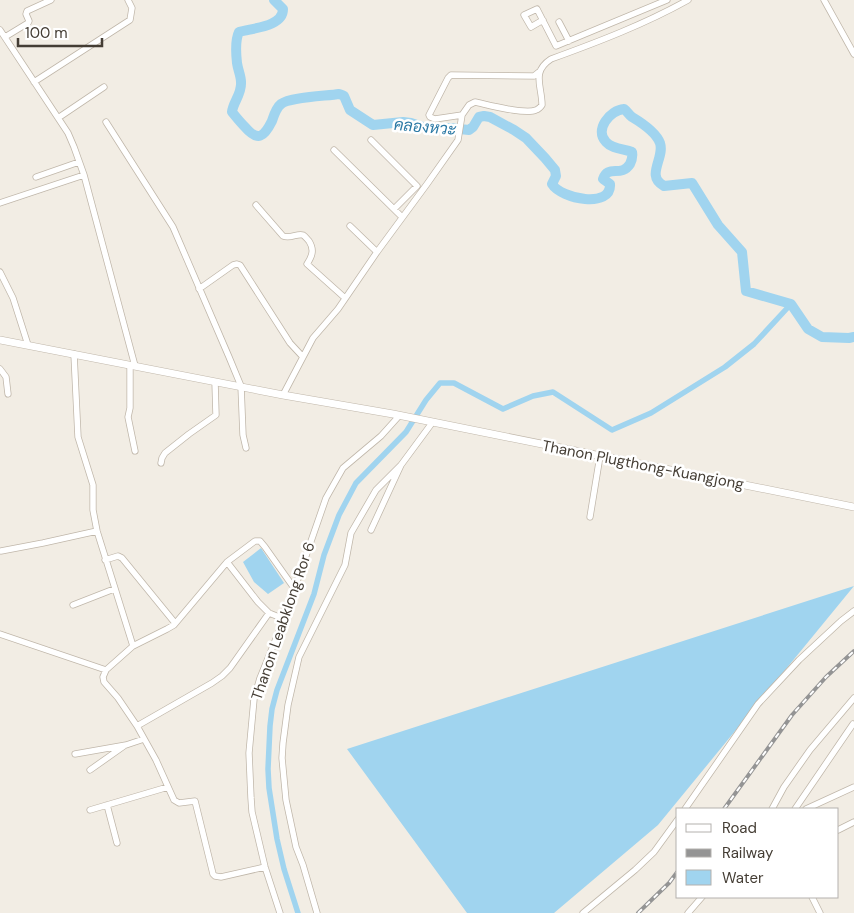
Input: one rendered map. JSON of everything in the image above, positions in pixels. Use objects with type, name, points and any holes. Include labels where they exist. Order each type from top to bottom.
[{"type":"street","points":[[31,0],[33,8]]},
{"type":"street","points":[[4,37],[28,23],[26,13],[51,0]]},
{"type":"street","points":[[34,82],[130,20],[132,8],[128,0]]},
{"type":"street","points":[[543,20],[556,46],[668,0]]},
{"type":"street","points":[[282,395],[313,338],[345,298],[458,140],[462,117],[469,105],[476,102],[524,111],[535,111],[542,105],[538,80],[546,62],[623,31],[688,0]]},
{"type":"street","points":[[824,0],[854,54]]},
{"type":"street","points":[[559,22],[569,41]]},
{"type":"street","points":[[0,30],[58,118],[71,141],[84,175],[132,366],[128,417],[135,451]]},
{"type":"street","points":[[462,117],[435,119],[429,115],[451,74],[534,76],[540,72]]},
{"type":"street","points":[[58,118],[104,87]]},
{"type":"street","points":[[106,122],[173,227],[230,357],[240,386],[243,434],[246,448]]},
{"type":"street","points":[[371,140],[417,186],[394,209]]},
{"type":"street","points":[[334,150],[402,217]]},
{"type":"street","points":[[45,188],[38,176],[79,162]]},
{"type":"street","points":[[0,203],[84,175]]},
{"type":"street","points":[[256,205],[283,236],[289,238],[301,235],[305,237],[312,245],[313,250],[307,264],[345,298]]},
{"type":"street","points":[[350,226],[377,252]]},
{"type":"street","points":[[200,289],[233,265],[240,265],[290,343],[303,357]]},
{"type":"street","points":[[0,272],[13,298],[28,345]]},
{"type":"street","name":"Thanon Plugthong-Kuangjong","points":[[0,340],[399,416],[854,507]]},
{"type":"street","points":[[74,354],[78,437],[94,485],[93,510],[96,531],[133,646]]},
{"type":"street","points":[[0,369],[6,377],[8,394]]},
{"type":"street","points":[[161,463],[165,454],[189,434],[216,416],[215,382]]},
{"type":"street","name":"Thanon Leabklong Ror 6","points":[[280,913],[265,867],[252,812],[249,766],[256,689],[284,619],[326,498],[343,468],[381,436],[399,416]]},
{"type":"street","points":[[317,913],[294,842],[286,800],[282,758],[288,705],[300,658],[345,565],[351,533],[376,490],[401,465],[432,423]]},
{"type":"street","points":[[590,517],[600,456]]},
{"type":"street","points":[[371,530],[401,465]]},
{"type":"street","points":[[1,551],[96,531]]},
{"type":"street","points":[[265,867],[221,877],[213,874],[196,801],[177,802],[173,798],[156,760],[137,726],[103,680],[103,676],[106,670],[133,646],[170,628],[227,562],[254,542],[260,542],[265,546],[294,588]]},
{"type":"street","points":[[105,560],[118,556],[122,558],[175,623]]},
{"type":"street","points":[[227,562],[258,602],[269,613],[284,619]]},
{"type":"street","points":[[73,605],[114,589]]},
{"type":"street","points":[[686,808],[758,704],[799,660],[854,611]]},
{"type":"street","points":[[137,726],[195,694],[222,676],[230,668],[269,613]]},
{"type":"street","points":[[0,634],[106,670]]},
{"type":"street","points":[[773,808],[784,787],[810,750],[854,698]]},
{"type":"street","points":[[796,808],[853,724]]},
{"type":"street","points":[[76,754],[126,745],[144,739]]},
{"type":"street","points":[[90,770],[126,745]]},
{"type":"street","points":[[90,810],[168,787]]},
{"type":"street","points":[[808,808],[854,787]]},
{"type":"street","points":[[107,805],[117,843]]},
{"type":"street","points":[[583,913],[654,852],[676,822]]},
{"type":"street","points":[[839,830],[854,822]]},
{"type":"street","points":[[688,913],[701,898]]},
{"type":"street","points":[[812,898],[820,913]]},
{"type":"water","points":[[261,548],[284,583],[268,594],[254,582],[243,562]]},
{"type":"water","points":[[854,586],[658,825],[554,913],[467,913],[347,749]]},
{"type":"waterway","name":"คลองหวะ","points":[[274,0],[283,9],[282,15],[278,20],[266,26],[239,32],[237,39],[237,66],[241,77],[241,86],[232,112],[254,135],[260,136],[266,131],[281,104],[300,98],[339,94],[344,96],[350,110],[373,125],[403,122],[429,129],[450,128],[469,130],[479,117],[490,117],[526,138],[545,158],[555,170],[556,176],[552,184],[557,189],[575,197],[595,199],[603,197],[608,192],[610,184],[603,179],[605,175],[611,171],[623,170],[632,160],[632,152],[609,144],[603,137],[602,132],[605,121],[614,113],[624,109],[652,132],[660,143],[661,149],[656,172],[659,182],[664,186],[692,183],[718,225],[742,252],[746,291],[791,304],[808,329],[822,337],[854,337]]},
{"type":"waterway","points":[[298,913],[277,839],[269,788],[268,769],[272,709],[277,690],[314,594],[324,555],[339,515],[356,483],[406,432],[426,400],[440,383],[454,383],[503,409],[533,396],[553,392],[612,430],[651,413],[725,367],[754,344],[791,304]]},
{"type":"railway","points":[[725,808],[792,715],[826,677],[854,651]]},
{"type":"railway","points":[[638,913],[676,874]]}]
